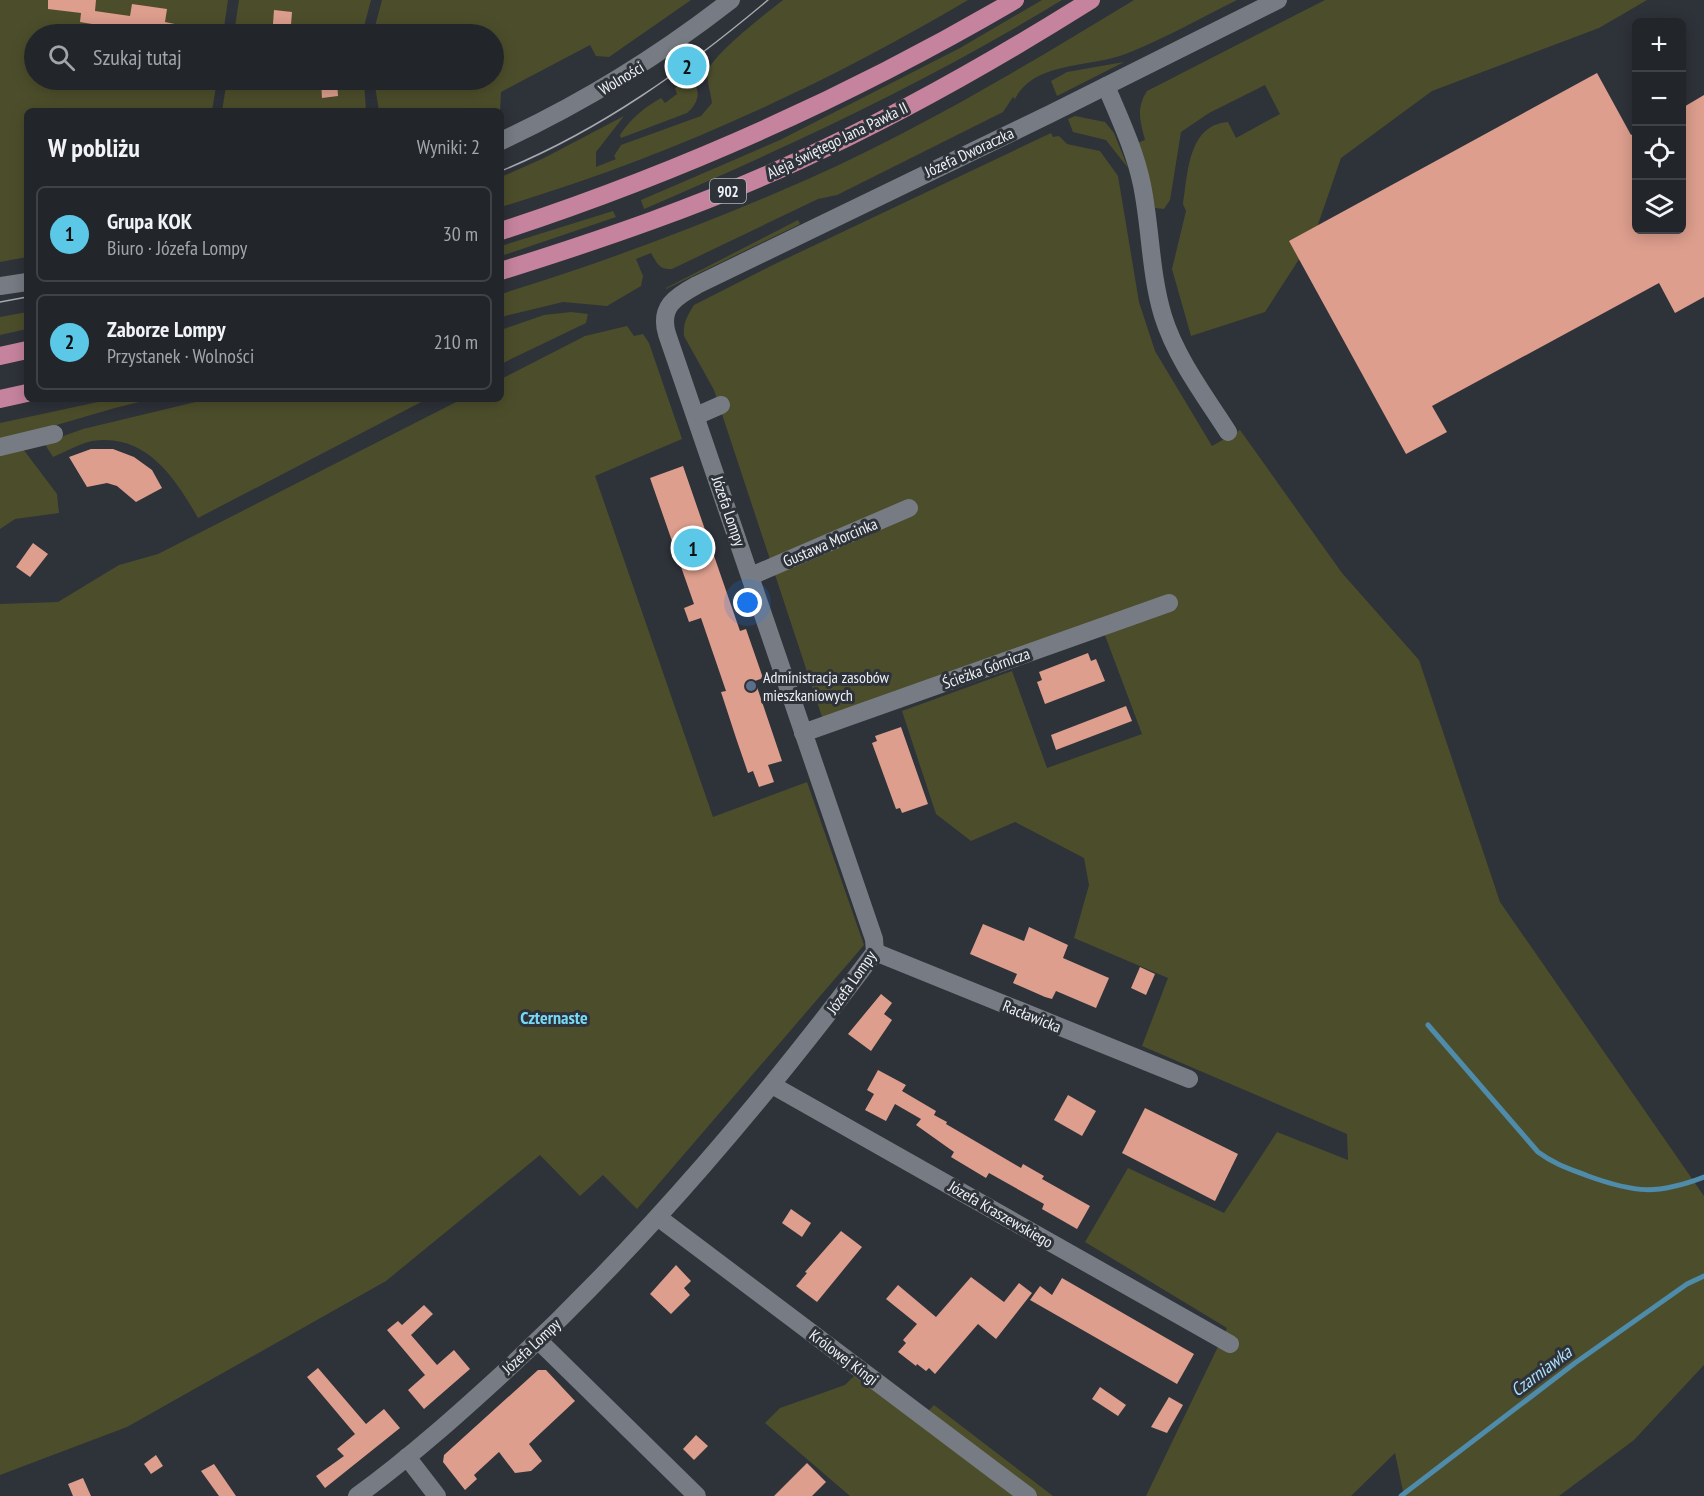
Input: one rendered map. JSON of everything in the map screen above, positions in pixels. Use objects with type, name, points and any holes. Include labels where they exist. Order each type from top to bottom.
[{"type":"main road","name":"902","points":[[504,230],[588,202],[762,132],[882,74],[1015,0]]},
{"type":"main road","name":"Aleja świętego Jana Pawła II","points":[[504,270],[614,236],[800,160],[944,86],[1091,0]]},
{"type":"main road","points":[[0,356],[24,351]]},
{"type":"main road","points":[[0,399],[24,394]]},
{"type":"street","name":"Wolności","points":[[504,139],[616,82],[673,45],[731,0]]},
{"type":"street","name":"Józefa Dworaczka","points":[[665,310],[677,296],[697,285],[1278,0]]},
{"type":"street","points":[[1106,86],[1129,141],[1142,184],[1150,254],[1164,317],[1173,341],[1228,432]]},
{"type":"street","points":[[0,286],[24,282]]},
{"type":"street","name":"Józefa Lompy","points":[[357,1496],[450,1421],[538,1340],[659,1218],[772,1085],[875,952],[874,939],[666,334],[665,310]]},
{"type":"street","points":[[696,416],[721,405]]},
{"type":"street","points":[[0,447],[54,434]]},
{"type":"street","name":"Gustawa Morcinka","points":[[751,576],[909,508]]},
{"type":"street","name":"Ścieżka Górnicza","points":[[803,734],[1169,603]]},
{"type":"street","name":"Racławicka","points":[[875,952],[1189,1079]]},
{"type":"street","name":"Józefa Kraszewskiego","points":[[772,1085],[1230,1344]]},
{"type":"street","name":"Królowej Kingi","points":[[659,1218],[1028,1496]]},
{"type":"street","points":[[538,1340],[697,1496]]},
{"type":"street","points":[[407,1457],[437,1496]]},
{"type":"green space","points":[[0,0],[228,0],[224,24],[24,24],[24,90],[215,90],[212,108],[24,108],[24,258],[0,262]]},
{"type":"green space","points":[[239,0],[371,0],[365,24],[235,24]]},
{"type":"green space","points":[[382,0],[691,0],[609,57],[596,56],[590,45],[501,92],[500,108],[379,108],[376,90],[504,90],[504,24],[376,24]]},
{"type":"green space","points":[[783,0],[968,0],[856,62],[741,118],[622,166],[504,206],[504,176],[544,158],[624,116],[596,152],[596,167],[616,159],[614,156],[621,145],[701,116],[712,103],[708,71],[720,54]]},
{"type":"green space","points":[[1042,0],[1062,0],[960,59],[857,112],[644,209],[641,200],[780,140],[960,48]]},
{"type":"green space","points":[[1134,0],[1237,0],[1128,53],[1050,71],[1036,77],[1024,86],[1015,99],[1013,97],[1003,112],[837,195],[818,199],[672,269],[661,267],[651,253],[636,259],[643,276],[641,286],[607,306],[563,302],[504,316],[504,293],[675,234],[824,172],[915,127]]},
{"type":"green space","points":[[1325,0],[1647,0],[1599,28],[1432,91],[1341,158],[1314,236],[1265,312],[1191,336],[1172,269],[1186,211],[1183,204],[1192,152],[1205,132],[1215,125],[1228,122],[1236,138],[1280,114],[1265,85],[1209,113],[1181,132],[1170,200],[1164,209],[1155,208],[1147,172],[1137,143],[1145,140],[1140,115],[1141,103],[1147,91]]},
{"type":"green space","points":[[1124,62],[1057,96],[1051,81],[1067,72]]},
{"type":"green space","points":[[690,80],[697,88],[698,97],[687,113],[621,138],[620,135],[624,129],[638,114],[661,98],[665,103],[677,94],[675,88]]},
{"type":"green space","points":[[225,90],[365,90],[366,108],[222,108]]},
{"type":"green space","points":[[1075,116],[1105,122],[1114,133],[1128,168],[1106,140],[1073,132],[1068,119]]},
{"type":"green space","points":[[1051,133],[1053,137],[1059,136],[1067,144],[1100,151],[1118,176],[1139,302],[1155,351],[1212,446],[1240,430],[1342,573],[1419,660],[1500,902],[1704,1196],[1704,1365],[1634,1440],[1559,1496],[1404,1496],[1395,1453],[1351,1496],[1146,1496],[1227,1328],[1085,1242],[1128,1168],[1224,1213],[1277,1132],[1348,1160],[1347,1134],[1142,1046],[1168,978],[1074,938],[1089,885],[1084,858],[1015,822],[971,841],[936,814],[902,711],[1012,671],[1047,768],[1142,734],[1100,622],[823,720],[714,390],[684,336],[686,320],[694,305],[777,263]]},
{"type":"green space","points":[[613,211],[616,217],[504,255],[504,245]]},
{"type":"green space","points":[[798,220],[800,224],[666,289],[666,288]]},
{"type":"green space","points":[[571,312],[588,314],[586,323],[504,363],[504,329],[544,315]]},
{"type":"green space","points":[[24,313],[24,330],[0,335],[0,317]]},
{"type":"green space","points":[[627,326],[634,336],[643,334],[649,343],[682,439],[595,476],[713,817],[807,782],[864,945],[637,1209],[603,1175],[580,1196],[540,1155],[386,1281],[127,1427],[0,1475],[0,604],[58,602],[119,565],[158,554],[456,402],[504,402],[504,377],[585,336]]},
{"type":"green space","points":[[98,402],[139,402],[0,440],[0,423]]},
{"type":"green space","points":[[196,402],[421,402],[198,518],[169,474],[143,451],[111,440],[92,441],[53,457],[44,443],[83,429]]},
{"type":"green space","points":[[23,449],[57,494],[59,513],[15,519],[0,529],[0,454]]},
{"type":"green space","points":[[856,1374],[918,1422],[934,1405],[1053,1496],[850,1496],[765,1423],[780,1408],[845,1385]]},
{"type":"building","points":[[48,0],[96,0],[95,11],[130,16],[132,4],[167,9],[165,22],[175,24],[92,24],[80,22],[81,13],[48,9]]},
{"type":"building","points":[[274,10],[292,12],[291,24],[273,24]]},
{"type":"building","points":[[1597,73],[1632,134],[1632,234],[1686,234],[1686,106],[1704,95],[1704,297],[1675,313],[1659,283],[1432,406],[1447,432],[1406,454],[1289,241]]},
{"type":"building","points":[[322,90],[338,90],[338,96],[322,98]]},
{"type":"building","points":[[91,449],[113,449],[134,457],[152,470],[162,488],[136,502],[117,486],[107,483],[87,487],[69,457]]},
{"type":"building","points":[[683,466],[740,631],[746,629],[763,678],[755,681],[782,761],[768,765],[774,782],[759,787],[753,771],[748,773],[721,692],[726,691],[701,618],[689,622],[684,608],[694,604],[650,478]]},
{"type":"building","points":[[33,543],[48,554],[30,577],[16,567]]},
{"type":"building","points":[[1088,653],[1091,661],[1096,659],[1105,681],[1045,704],[1037,682],[1042,680],[1039,672]]},
{"type":"building","points":[[1126,706],[1132,721],[1056,750],[1051,735]]},
{"type":"building","points":[[901,727],[928,804],[902,813],[900,808],[896,809],[872,743],[877,741],[875,736]]},
{"type":"building","points":[[983,924],[1024,941],[1029,927],[1068,945],[1063,958],[1109,978],[1096,1008],[1056,991],[1052,999],[1045,997],[1013,983],[1017,974],[970,954]]},
{"type":"building","points":[[1140,967],[1155,974],[1146,995],[1131,988]]},
{"type":"building","points":[[881,994],[892,1003],[884,1014],[892,1020],[871,1051],[848,1034]]},
{"type":"building","points":[[878,1070],[906,1085],[902,1091],[936,1111],[934,1115],[947,1122],[946,1124],[1021,1168],[1023,1164],[1044,1176],[1042,1179],[1090,1206],[1077,1229],[1042,1209],[1044,1204],[989,1173],[986,1178],[951,1157],[954,1152],[916,1125],[921,1119],[895,1104],[886,1121],[865,1110],[874,1094],[867,1090]]},
{"type":"building","points":[[1068,1095],[1096,1111],[1082,1136],[1054,1120]]},
{"type":"building","points":[[1145,1108],[1238,1154],[1215,1201],[1122,1153]]},
{"type":"building","points":[[791,1209],[811,1223],[802,1237],[782,1223]]},
{"type":"building","points":[[841,1231],[862,1247],[817,1302],[796,1286],[807,1273],[805,1272]]},
{"type":"building","points":[[676,1265],[691,1281],[684,1288],[690,1295],[671,1314],[650,1294]]},
{"type":"building","points":[[971,1277],[1004,1302],[1019,1283],[1032,1293],[996,1339],[978,1324],[935,1374],[929,1368],[926,1371],[917,1364],[916,1366],[898,1352],[906,1343],[903,1340],[917,1324],[886,1299],[898,1285],[936,1317]]},
{"type":"building","points":[[1062,1278],[1194,1354],[1177,1384],[1030,1300],[1040,1286],[1052,1295]]},
{"type":"building","points":[[424,1305],[433,1314],[411,1335],[437,1365],[454,1350],[470,1369],[424,1409],[408,1390],[425,1375],[387,1330],[398,1321],[402,1325]]},
{"type":"building","points":[[318,1368],[366,1424],[384,1409],[400,1428],[325,1488],[316,1476],[344,1456],[337,1449],[355,1434],[307,1377]]},
{"type":"building","points":[[538,1370],[546,1370],[575,1401],[529,1444],[542,1461],[531,1471],[515,1473],[499,1452],[474,1475],[477,1479],[465,1490],[443,1462],[444,1455]]},
{"type":"building","points":[[1100,1387],[1126,1405],[1118,1416],[1092,1399]]},
{"type":"building","points":[[1169,1397],[1183,1405],[1167,1433],[1151,1427]]},
{"type":"building","points":[[696,1435],[708,1446],[694,1460],[683,1449]]},
{"type":"building","points":[[156,1455],[163,1466],[151,1474],[144,1464]]},
{"type":"building","points":[[807,1463],[826,1482],[812,1496],[774,1496]]},
{"type":"building","points":[[214,1464],[236,1496],[219,1496],[201,1471]]},
{"type":"building","points":[[83,1478],[91,1496],[73,1496],[68,1484]]},
{"type":"waterway","points":[[1428,1025],[1538,1152],[1550,1160],[1588,1176],[1633,1189],[1673,1187],[1704,1177]]},
{"type":"waterway","name":"Czarniawka","points":[[1401,1496],[1575,1363],[1687,1284],[1704,1276]]},
{"type":"tram line","points":[[504,170],[573,137],[641,96],[706,50],[768,0]]},
{"type":"tram line","points":[[0,302],[24,298]]},
{"type":"place","name":"Zaborze Lompy","points":[[687,66]]},
{"type":"place","name":"Grupa KOK","points":[[693,548]]},
{"type":"place","name":"Administracja zasobów mieszkaniowych","points":[[751,686]]},
{"type":"district","name":"Czternaste","points":[[554,1017]]}]
